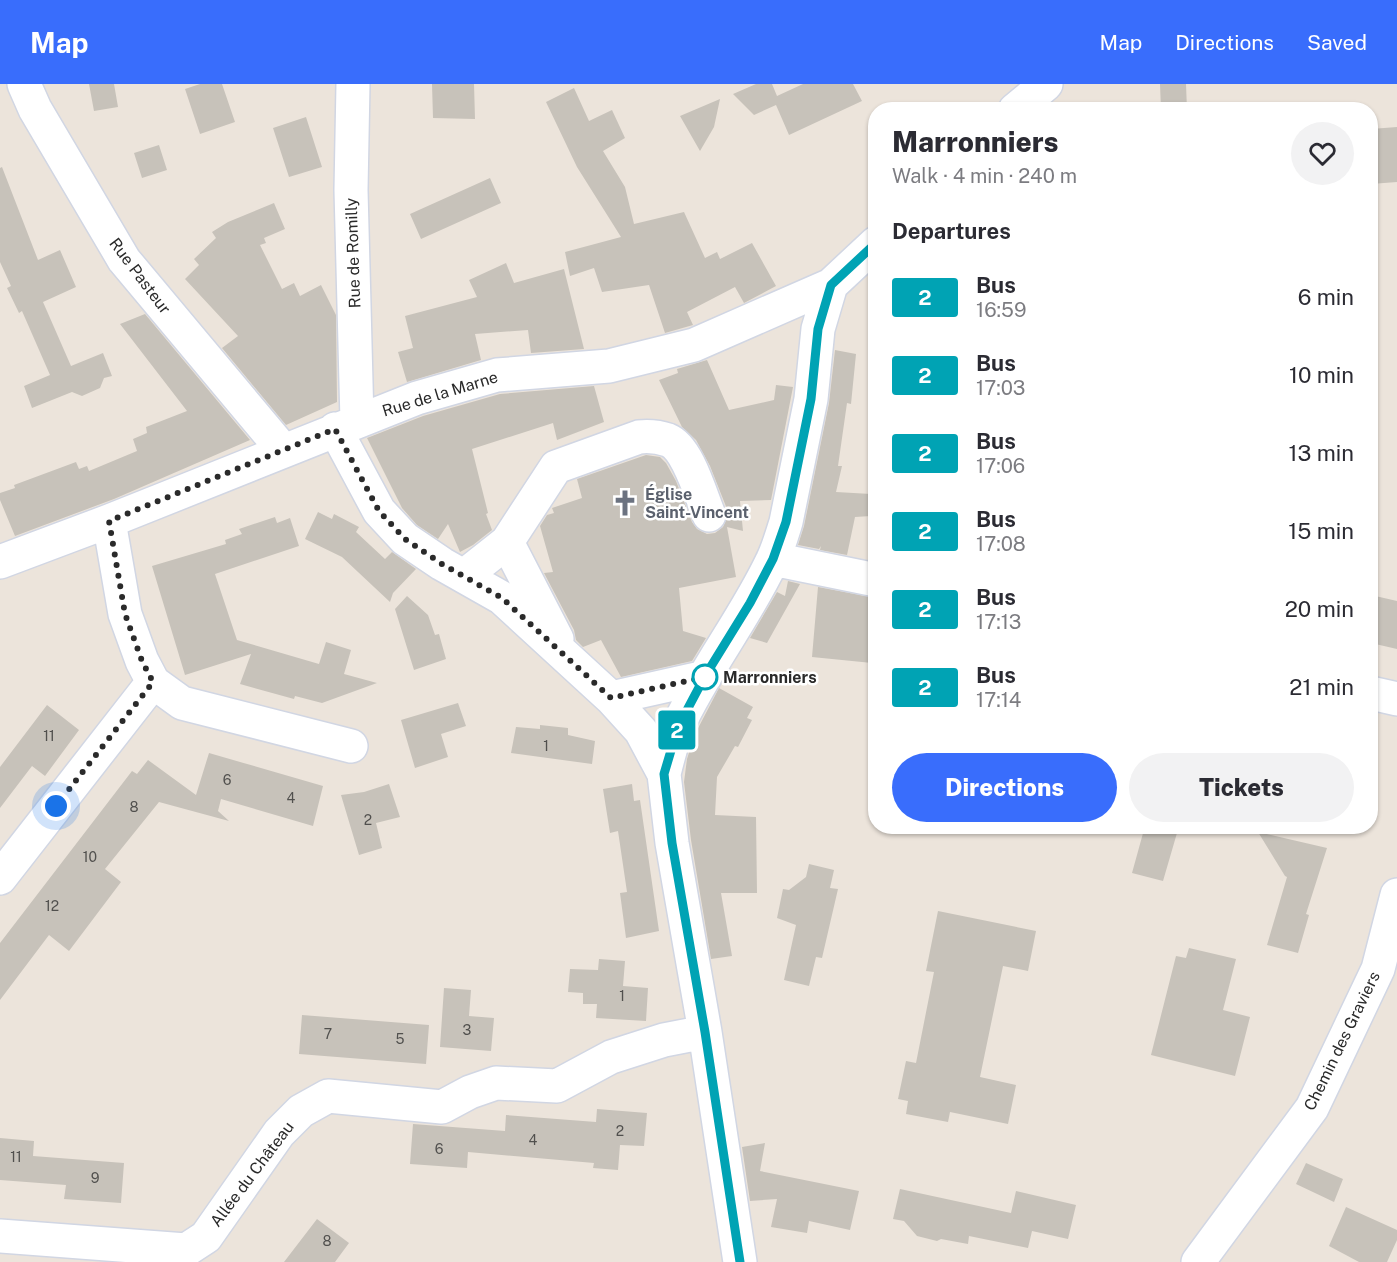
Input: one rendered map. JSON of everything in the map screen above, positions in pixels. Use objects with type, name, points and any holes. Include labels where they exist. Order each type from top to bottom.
[{"type":"street","name":"Rue Pasteur","points":[[24,84],[35,109],[124,260],[283,450]]},
{"type":"street","name":"Rue de Romilly","points":[[346,425],[352,84]]},
{"type":"street","points":[[1025,102],[1046,84]]},
{"type":"street","name":"Rue de la Marne","points":[[0,562],[417,398],[496,375],[609,366],[694,345],[831,285],[868,250]]},
{"type":"street","points":[[664,774],[678,727],[705,676],[750,603],[773,559],[786,522],[811,399],[818,329],[831,285]]},
{"type":"street","points":[[346,425],[379,511],[405,539],[502,598],[611,698],[641,731],[664,774],[672,843],[705,1032],[740,1262]]},
{"type":"street","points":[[464,576],[507,542],[556,467],[639,436],[653,436],[670,441],[682,452],[709,515]]},
{"type":"street","points":[[109,521],[125,614],[142,661],[153,682],[182,703],[351,746]]},
{"type":"street","points":[[507,542],[566,657]]},
{"type":"street","points":[[773,559],[868,578]]},
{"type":"street","points":[[611,698],[705,676]]},
{"type":"street","points":[[0,878],[153,682]]},
{"type":"street","points":[[1378,695],[1397,699]]},
{"type":"street","name":"Chemin des Graviers","points":[[1198,1262],[1312,1108],[1378,969],[1397,895]]},
{"type":"street","name":"Allée du Château","points":[[0,1236],[186,1250],[206,1237],[279,1133],[301,1111],[328,1096],[442,1107],[470,1092],[496,1083],[557,1086],[611,1057],[664,1040],[705,1032]]},
{"type":"building","points":[[89,84],[114,84],[118,107],[94,111]]},
{"type":"building","points":[[200,84],[222,84],[235,122],[200,134],[185,89]]},
{"type":"building","points":[[432,84],[474,84],[475,119],[433,118]]},
{"type":"building","points":[[756,84],[772,84],[777,96],[803,84],[853,84],[862,101],[789,135],[776,105],[754,115],[733,94]]},
{"type":"building","points":[[1160,84],[1186,84],[1187,102],[1161,102]]},
{"type":"building","points":[[574,88],[589,121],[612,110],[625,138],[603,151],[625,187],[634,224],[684,212],[705,258],[717,252],[720,259],[752,243],[776,286],[744,303],[735,287],[687,312],[693,325],[665,333],[649,285],[602,292],[594,268],[570,276],[565,252],[621,237],[577,167],[546,102]]},
{"type":"building","points":[[720,99],[714,127],[700,151],[680,116]]},
{"type":"building","points":[[306,117],[322,167],[289,177],[273,128]]},
{"type":"building","points":[[1397,127],[1397,182],[1378,183],[1378,128]]},
{"type":"building","points":[[159,145],[167,170],[142,178],[134,153]]},
{"type":"building","points":[[2,167],[38,260],[60,250],[76,287],[43,302],[71,366],[103,353],[112,376],[104,378],[100,388],[82,396],[72,392],[32,408],[24,386],[50,375],[22,311],[19,313],[7,288],[11,286],[0,262],[0,168]]},
{"type":"building","points":[[490,178],[501,203],[421,239],[410,214]]},
{"type":"building","points":[[274,203],[285,229],[264,238],[266,243],[260,245],[282,289],[294,283],[300,296],[321,285],[336,315],[337,402],[286,425],[222,348],[238,336],[185,279],[199,265],[194,259],[216,238],[212,232],[228,222]]},
{"type":"building","points":[[506,263],[514,283],[564,269],[584,349],[531,353],[528,330],[475,334],[481,360],[407,382],[398,352],[413,348],[405,316],[477,297],[469,280]]},
{"type":"building","points":[[145,314],[250,440],[114,499],[15,536],[0,500],[0,493],[15,488],[14,485],[76,462],[79,469],[87,466],[89,471],[137,451],[133,439],[147,433],[146,427],[187,411],[120,324]]},
{"type":"building","points":[[835,350],[856,354],[851,404],[847,403],[838,466],[842,466],[836,492],[868,494],[868,516],[855,517],[847,555],[820,550],[821,546],[819,549],[798,545],[804,526],[829,403]]},
{"type":"building","points":[[707,360],[729,410],[774,400],[776,385],[793,387],[771,500],[740,501],[743,531],[727,527],[736,577],[679,588],[683,631],[706,638],[692,661],[621,677],[601,640],[583,647],[576,640],[574,630],[544,573],[553,572],[540,526],[547,515],[554,513],[552,508],[582,498],[577,479],[646,455],[660,457],[666,463],[697,529],[707,534],[715,533],[723,527],[727,518],[727,509],[710,466],[696,440],[682,427],[659,380],[678,373],[677,369]]},
{"type":"building","points":[[594,386],[604,422],[557,440],[553,423],[472,449],[488,513],[486,514],[492,530],[460,552],[448,524],[438,539],[417,525],[402,508],[367,438],[423,416],[500,394]]},
{"type":"building","points":[[318,512],[332,519],[334,514],[359,527],[356,532],[385,559],[392,552],[416,569],[393,593],[390,602],[342,557],[305,539]]},
{"type":"building","points":[[275,517],[277,523],[290,518],[299,546],[215,574],[237,640],[319,664],[326,642],[351,650],[344,674],[377,683],[322,703],[295,696],[294,699],[240,684],[251,654],[185,675],[152,566],[226,544],[225,540],[242,534],[239,529]]},
{"type":"building","points":[[788,581],[800,584],[767,643],[750,638],[777,592],[785,596]]},
{"type":"building","points":[[818,587],[868,596],[868,663],[812,657]]},
{"type":"building","points":[[407,596],[428,615],[435,635],[439,634],[446,659],[414,670],[395,609]]},
{"type":"building","points":[[1378,597],[1397,601],[1397,649],[1378,645]]},
{"type":"building","points":[[719,688],[753,707],[747,718],[752,720],[738,747],[735,746],[717,777],[715,815],[756,817],[757,893],[721,893],[732,956],[711,959],[691,840],[684,782],[687,759],[695,734]]},
{"type":"building","points":[[458,703],[466,726],[441,734],[448,757],[415,768],[401,720]]},
{"type":"building","points":[[47,705],[79,730],[45,776],[32,766],[0,808],[0,767]]},
{"type":"building","points":[[540,725],[568,728],[568,735],[595,741],[592,764],[511,753],[516,727],[540,729]]},
{"type":"building","points":[[209,753],[323,786],[313,826],[221,799],[218,811],[229,821],[159,802],[105,869],[121,882],[69,951],[49,935],[0,1000],[0,943],[132,771],[137,774],[148,760],[196,795]]},
{"type":"building","points":[[389,784],[400,817],[376,823],[382,848],[359,855],[341,795],[364,792]]},
{"type":"building","points":[[632,784],[634,801],[640,800],[659,931],[626,938],[620,893],[627,892],[618,831],[610,833],[603,789]]},
{"type":"building","points":[[1143,834],[1177,834],[1163,881],[1132,873]]},
{"type":"building","points":[[1259,834],[1327,848],[1306,914],[1309,915],[1298,953],[1267,945],[1287,877]]},
{"type":"building","points":[[809,864],[834,870],[830,888],[838,889],[822,958],[816,957],[809,986],[784,980],[796,925],[777,918],[783,889],[789,890],[806,877]]},
{"type":"building","points":[[938,911],[1036,931],[1028,971],[1003,966],[980,1077],[1016,1085],[1008,1124],[950,1112],[948,1122],[906,1114],[908,1101],[898,1099],[906,1061],[916,1063],[934,972],[926,971]]},
{"type":"building","points":[[1189,948],[1236,959],[1223,1010],[1250,1017],[1235,1076],[1151,1055],[1176,956],[1186,958]]},
{"type":"building","points":[[599,959],[625,961],[623,986],[648,988],[646,1021],[596,1018],[597,1004],[583,1004],[583,993],[568,992],[570,969],[598,970]]},
{"type":"building","points":[[444,988],[471,990],[469,1016],[494,1018],[491,1051],[440,1047]]},
{"type":"building","points":[[302,1015],[429,1025],[426,1064],[299,1054]]},
{"type":"building","points":[[597,1109],[647,1113],[644,1146],[620,1145],[618,1170],[593,1168],[594,1163],[468,1152],[467,1168],[410,1164],[413,1124],[505,1131],[506,1115],[596,1122]]},
{"type":"building","points":[[0,1138],[34,1141],[33,1156],[124,1163],[121,1203],[64,1199],[66,1185],[0,1180]]},
{"type":"building","points":[[765,1143],[760,1171],[859,1191],[850,1230],[809,1221],[807,1233],[771,1227],[777,1199],[750,1201],[742,1147]]},
{"type":"building","points":[[1306,1163],[1343,1179],[1334,1202],[1296,1184]]},
{"type":"building","points":[[900,1189],[1011,1213],[1016,1191],[1076,1205],[1068,1239],[1032,1231],[1028,1248],[969,1236],[968,1244],[941,1239],[937,1241],[917,1236],[904,1221],[893,1219]]},
{"type":"building","points":[[1346,1207],[1397,1230],[1397,1240],[1387,1262],[1359,1262],[1329,1246]]},
{"type":"building","points":[[317,1219],[349,1243],[335,1262],[284,1262]]},
{"type":"bus line","name":"2","points":[[740,1262],[723,1163],[705,1032],[672,843],[664,774],[678,727],[773,559],[786,522],[811,399],[818,329],[831,285],[868,250]]},
{"type":"place","name":"Église Saint-Vincent","points":[[625,503]]},
{"type":"place","name":"Marronniers","points":[[705,677]]},
{"type":"route","points":[[56,806],[153,682],[142,661],[125,614],[109,521],[335,429],[379,511],[405,539],[442,564],[502,598],[611,698],[705,677]]}]
